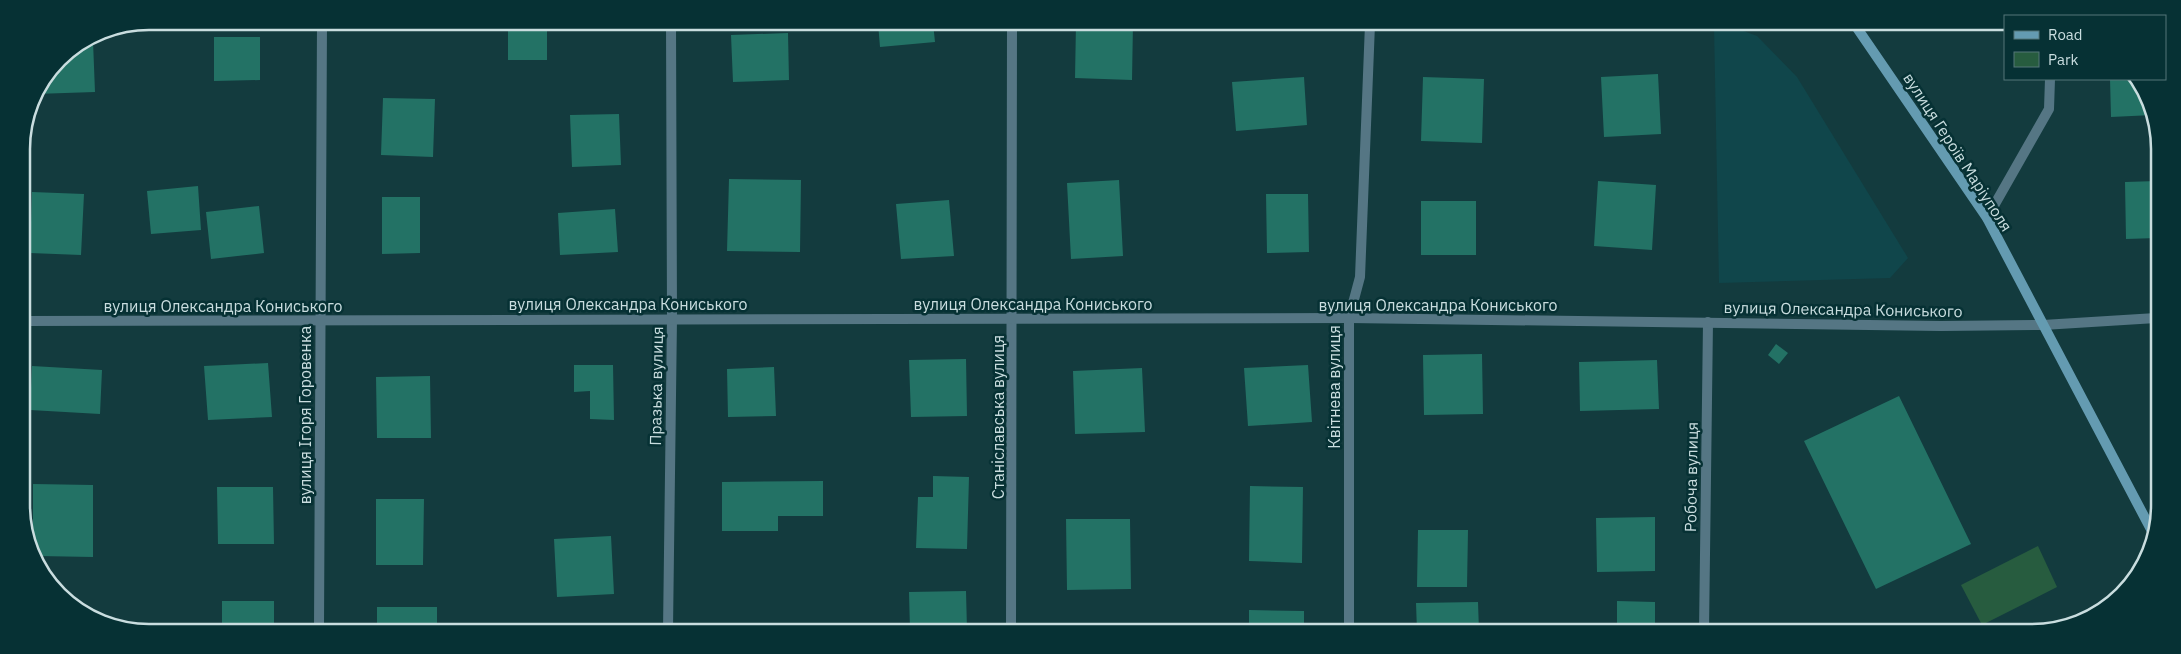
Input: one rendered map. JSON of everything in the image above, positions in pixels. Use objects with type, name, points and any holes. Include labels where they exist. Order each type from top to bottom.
[{"type":"main road","name":"вулиця Героїв Маріуполя","points":[[1858,30],[1988,218],[2149,524]]},
{"type":"street","name":"вулиця Ігоря Горовенка","points":[[319,624],[322,30]]},
{"type":"street","name":"Празька вулиця","points":[[668,624],[672,318],[672,30]]},
{"type":"street","name":"Станіславська вулиця","points":[[1011,624],[1012,30]]},
{"type":"street","name":"Квітнева вулиця","points":[[1349,624],[1349,318],[1360,277],[1370,30]]},
{"type":"street","points":[[1988,218],[2049,109],[2050,80]]},
{"type":"street","name":"вулиця Олександра Кониського","points":[[30,320],[1349,318],[1940,326],[2043,325],[2151,318]]},
{"type":"street","name":"Робоча вулиця","points":[[1704,624],[1708,322]]},
{"type":"shaded area","points":[[1714,30],[1741,30],[1757,36],[1797,77],[1908,258],[1890,278],[1719,283]]},
{"type":"green space","points":[[2038,546],[2057,587],[1981,624],[1961,585]]},
{"type":"building","points":[[508,30],[547,30],[547,60],[508,60]]},
{"type":"building","points":[[879,30],[934,30],[935,42],[880,47]]},
{"type":"building","points":[[1076,30],[1133,30],[1132,80],[1075,78]]},
{"type":"building","points":[[788,33],[789,80],[733,82],[731,35]]},
{"type":"building","points":[[214,37],[260,37],[260,80],[214,81]]},
{"type":"building","points":[[93,44],[95,92],[44,94],[59,70],[70,59]]},
{"type":"building","points":[[1658,74],[1661,134],[1604,137],[1601,77]]},
{"type":"building","points":[[1304,77],[1307,125],[1236,131],[1232,82]]},
{"type":"building","points":[[1423,77],[1484,79],[1482,143],[1421,141]]},
{"type":"building","points":[[2110,80],[2129,80],[2139,96],[2146,115],[2111,117]]},
{"type":"building","points":[[383,98],[435,99],[433,157],[381,155]]},
{"type":"building","points":[[619,114],[621,165],[572,167],[570,115]]},
{"type":"building","points":[[729,179],[801,180],[800,252],[727,251]]},
{"type":"building","points":[[1119,180],[1123,256],[1071,259],[1067,183]]},
{"type":"building","points":[[1598,181],[1656,185],[1652,250],[1594,246]]},
{"type":"building","points":[[2151,181],[2151,238],[2126,239],[2125,182]]},
{"type":"building","points":[[198,186],[201,230],[151,234],[147,191]]},
{"type":"building","points":[[32,192],[84,194],[81,255],[30,253]]},
{"type":"building","points":[[1266,194],[1308,194],[1309,252],[1267,253]]},
{"type":"building","points":[[382,197],[420,197],[420,253],[382,254]]},
{"type":"building","points":[[949,200],[954,256],[901,259],[896,204]]},
{"type":"building","points":[[1421,201],[1476,201],[1476,255],[1421,255]]},
{"type":"building","points":[[259,206],[264,253],[211,259],[206,212]]},
{"type":"building","points":[[615,209],[618,252],[560,255],[558,213]]},
{"type":"building","points":[[1776,344],[1788,353],[1779,364],[1768,355]]},
{"type":"building","points":[[1482,354],[1483,414],[1424,415],[1423,355]]},
{"type":"building","points":[[966,359],[967,416],[911,417],[909,360]]},
{"type":"building","points":[[1657,360],[1659,409],[1580,411],[1579,362]]},
{"type":"building","points":[[268,363],[272,417],[208,420],[204,366]]},
{"type":"building","points":[[574,365],[613,365],[614,420],[590,419],[590,391],[574,392]]},
{"type":"building","points":[[1308,365],[1312,422],[1248,426],[1244,368]]},
{"type":"building","points":[[32,366],[102,370],[100,414],[30,410]]},
{"type":"building","points":[[774,367],[776,416],[728,417],[727,369]]},
{"type":"building","points":[[1142,368],[1145,432],[1075,434],[1073,371]]},
{"type":"building","points":[[430,376],[431,438],[377,438],[376,377]]},
{"type":"building","points":[[1899,396],[1971,544],[1876,589],[1804,441]]},
{"type":"building","points":[[933,476],[969,477],[967,549],[916,548],[918,497],[933,497]]},
{"type":"building","points":[[823,481],[823,516],[778,516],[778,531],[722,531],[722,482]]},
{"type":"building","points":[[33,484],[93,485],[93,557],[41,556],[33,532]]},
{"type":"building","points":[[1250,486],[1303,487],[1302,563],[1249,561]]},
{"type":"building","points":[[217,487],[273,487],[274,544],[218,544]]},
{"type":"building","points":[[376,499],[424,499],[423,565],[376,565]]},
{"type":"building","points":[[1655,517],[1655,571],[1597,572],[1596,518]]},
{"type":"building","points":[[1066,519],[1130,519],[1131,589],[1067,590]]},
{"type":"building","points":[[1418,530],[1468,530],[1467,587],[1417,587]]},
{"type":"building","points":[[611,536],[614,594],[557,597],[554,539]]},
{"type":"building","points":[[966,591],[967,624],[910,624],[909,592]]},
{"type":"building","points":[[222,601],[274,601],[274,624],[222,624]]},
{"type":"building","points":[[1617,601],[1655,602],[1655,624],[1617,624]]},
{"type":"building","points":[[1478,602],[1479,624],[1417,624],[1416,603]]},
{"type":"building","points":[[377,607],[437,607],[437,624],[377,624]]},
{"type":"building","points":[[1249,610],[1304,611],[1304,624],[1249,624]]}]
